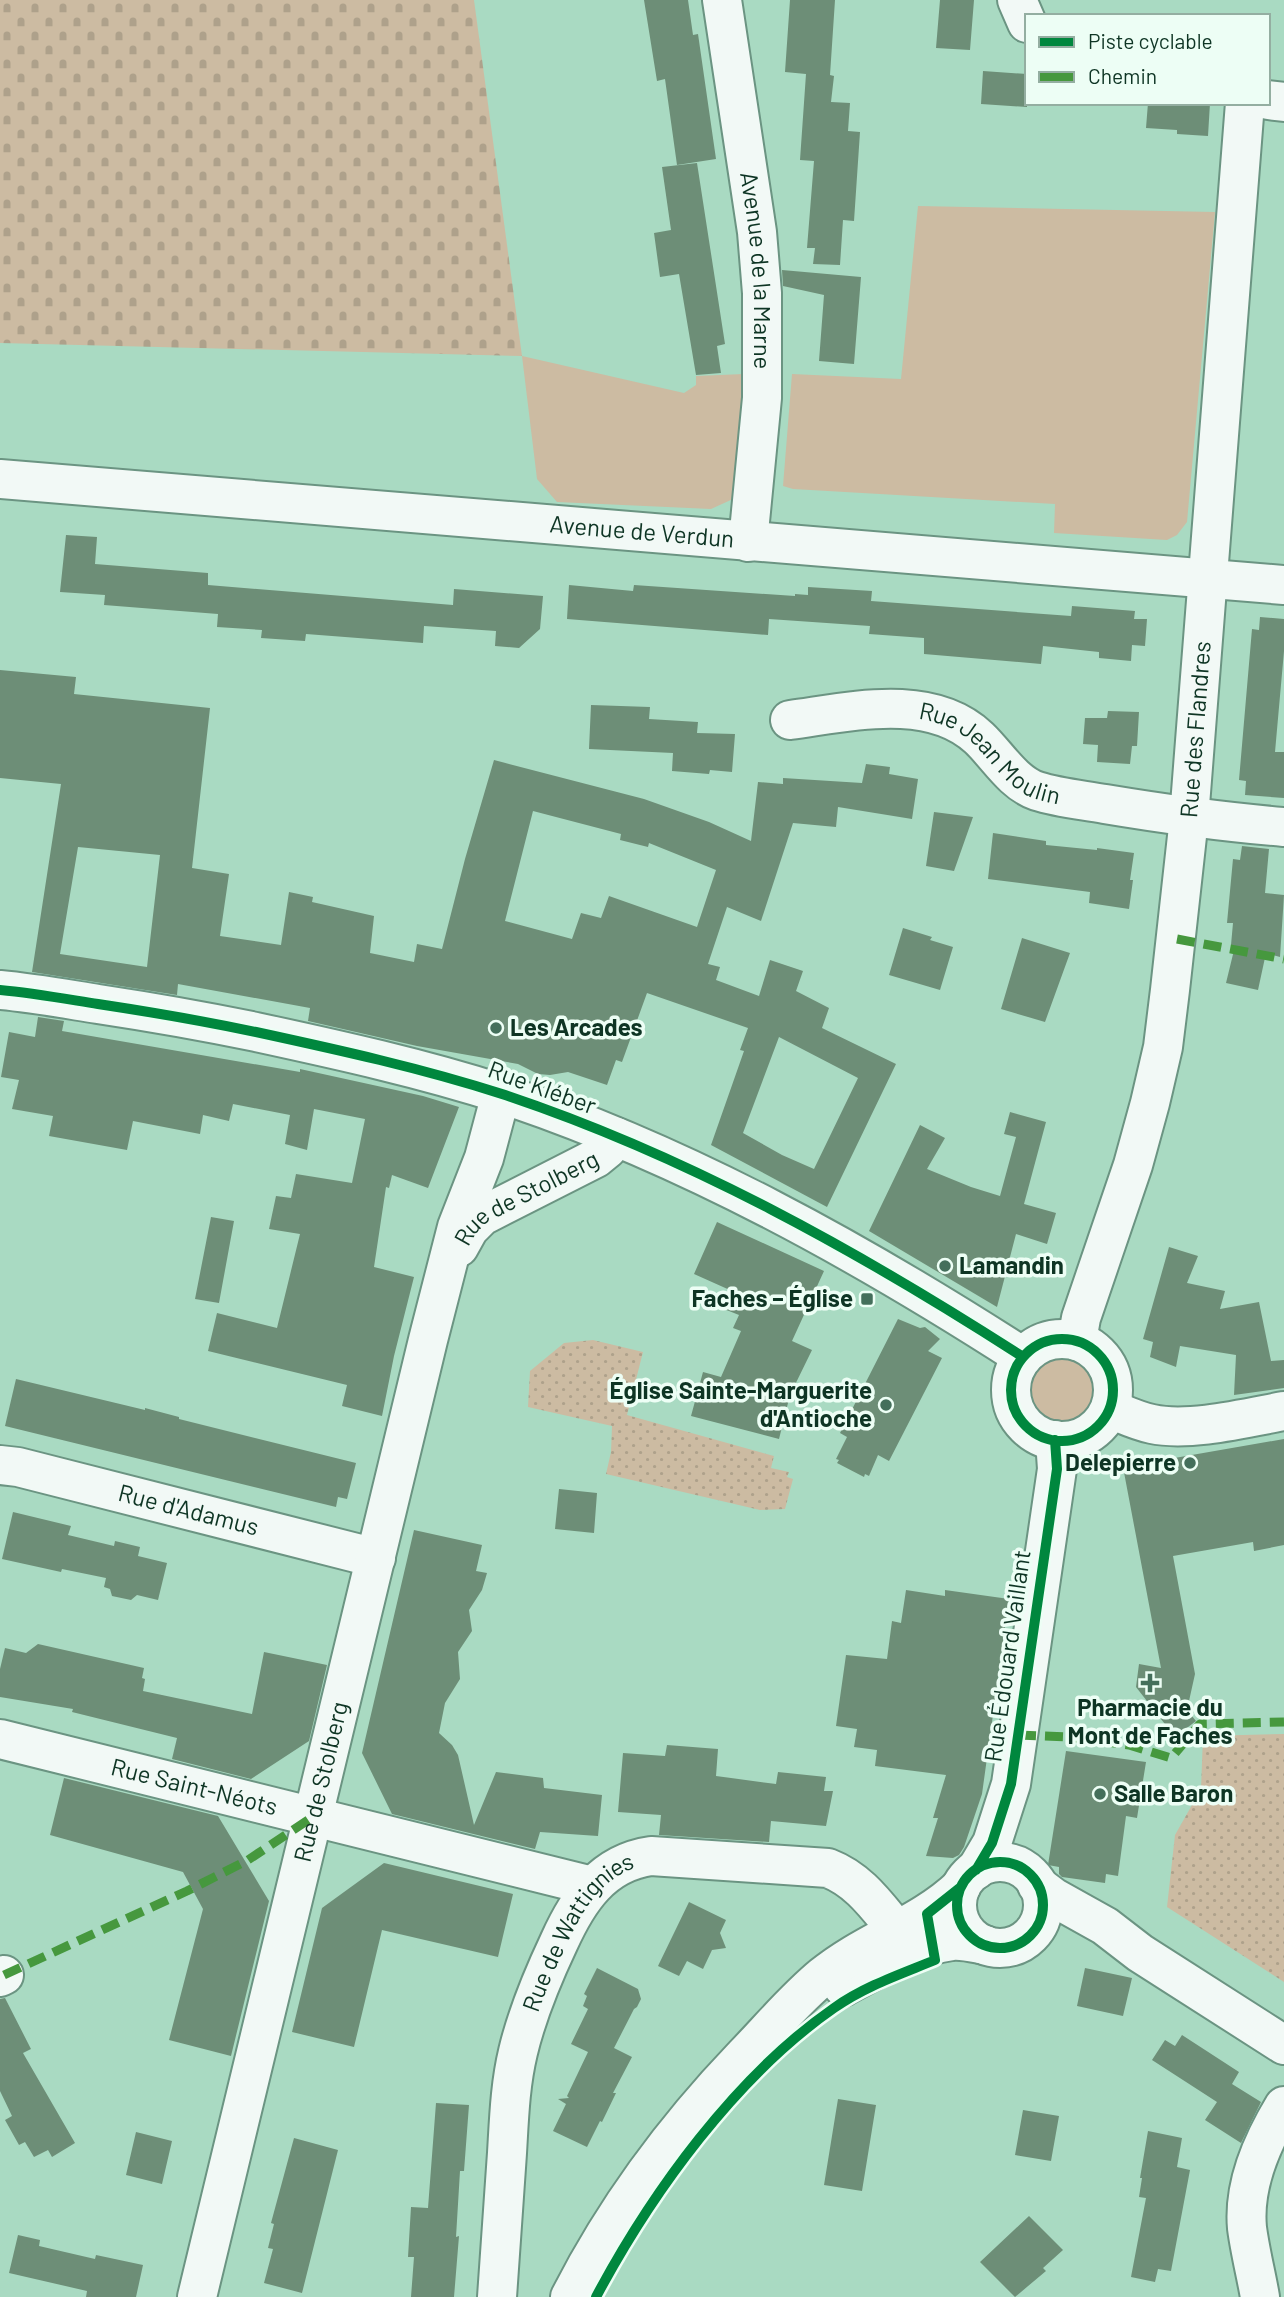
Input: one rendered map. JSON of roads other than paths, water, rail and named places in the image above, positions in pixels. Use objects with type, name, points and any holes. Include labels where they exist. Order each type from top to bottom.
[{"type":"street","name":"Avenue de la Marne","points":[[722,0],[757,232],[762,293],[762,398],[748,542]]},
{"type":"street","points":[[1017,0],[1025,18]]},
{"type":"street","name":"Rue des Flandres","points":[[1077,1340],[1081,1318],[1133,1165],[1155,1081],[1170,990],[1189,818],[1245,105]]},
{"type":"street","name":"Avenue de Verdun","points":[[0,479],[1284,585]]},
{"type":"street","name":"Rue Jean Moulin","points":[[790,719],[897,709],[943,716],[974,733],[1011,773],[1033,790],[1189,818],[1284,827]]},
{"type":"street","name":"Rue Kléber","points":[[0,990],[203,1021],[419,1069],[501,1094],[616,1137],[702,1175],[885,1273],[1023,1357]]},
{"type":"street","name":"Rue de Stolberg","points":[[197,2297],[457,1227],[484,1158],[501,1094]]},
{"type":"street","name":"Rue de Stolberg","points":[[447,1267],[469,1229],[482,1216],[596,1158],[616,1137]]},
{"type":"street","points":[[1051,1340],[1077,1340],[1092,1348],[1109,1367],[1114,1392],[1110,1409],[1101,1423],[1088,1434],[1072,1440],[1055,1440],[1032,1431],[1021,1419],[1013,1404],[1012,1379],[1023,1357],[1036,1346],[1051,1340]]},
{"type":"street","points":[[1110,1409],[1137,1420],[1171,1427],[1284,1411]]},
{"type":"street","name":"Rue Édouard Vaillant","points":[[968,1878],[992,1843],[1011,1784],[1057,1469],[1055,1440]]},
{"type":"street","name":"Rue d'Adamus","points":[[0,1465],[18,1467],[376,1558]]},
{"type":"street","name":"Rue Saint-Néots","points":[[0,1739],[592,1886]]},
{"type":"street","name":"Rue Édouard Vaillant","points":[[1011,1784],[1015,1839],[1032,1879]]},
{"type":"street","name":"Rue de Wattignies","points":[[497,2297],[509,2118],[517,2055],[543,1975],[570,1919],[592,1886],[610,1870],[651,1856],[828,1868],[852,1879],[896,1930]]},
{"type":"street","points":[[570,2297],[639,2180],[692,2112],[788,2008],[823,1976],[863,1947],[935,1909],[968,1878],[990,1864],[1006,1863],[1032,1879],[1053,1897],[1105,1926],[1140,1953],[1284,2045]]},
{"type":"street","points":[[968,1878],[957,1910],[962,1925],[972,1938],[1001,1945],[1029,1936],[1038,1923],[1042,1900],[1032,1879]]},
{"type":"street","points":[[744,2056],[824,1998],[898,1959],[933,1945],[950,1941],[1001,1945],[1037,1937],[1066,1936],[1118,1945],[1140,1953]]},
{"type":"street","points":[[1260,2297],[1250,2246],[1247,2205],[1257,2161],[1284,2106]]},
{"type":"place","name":"Les Arcades","points":[[496,1028]]},
{"type":"place","name":"Lamandin","points":[[945,1266]]},
{"type":"place","name":"Faches – Église","points":[[867,1299]]},
{"type":"place","name":"Église Sainte-Marguerite d'Antioche","points":[[886,1405]]},
{"type":"place","name":"Delepierre","points":[[1190,1463]]},
{"type":"place","name":"Pharmacie du Mont de Faches","points":[[1150,1683]]},
{"type":"place","name":"Salle Baron","points":[[1100,1794]]}]
